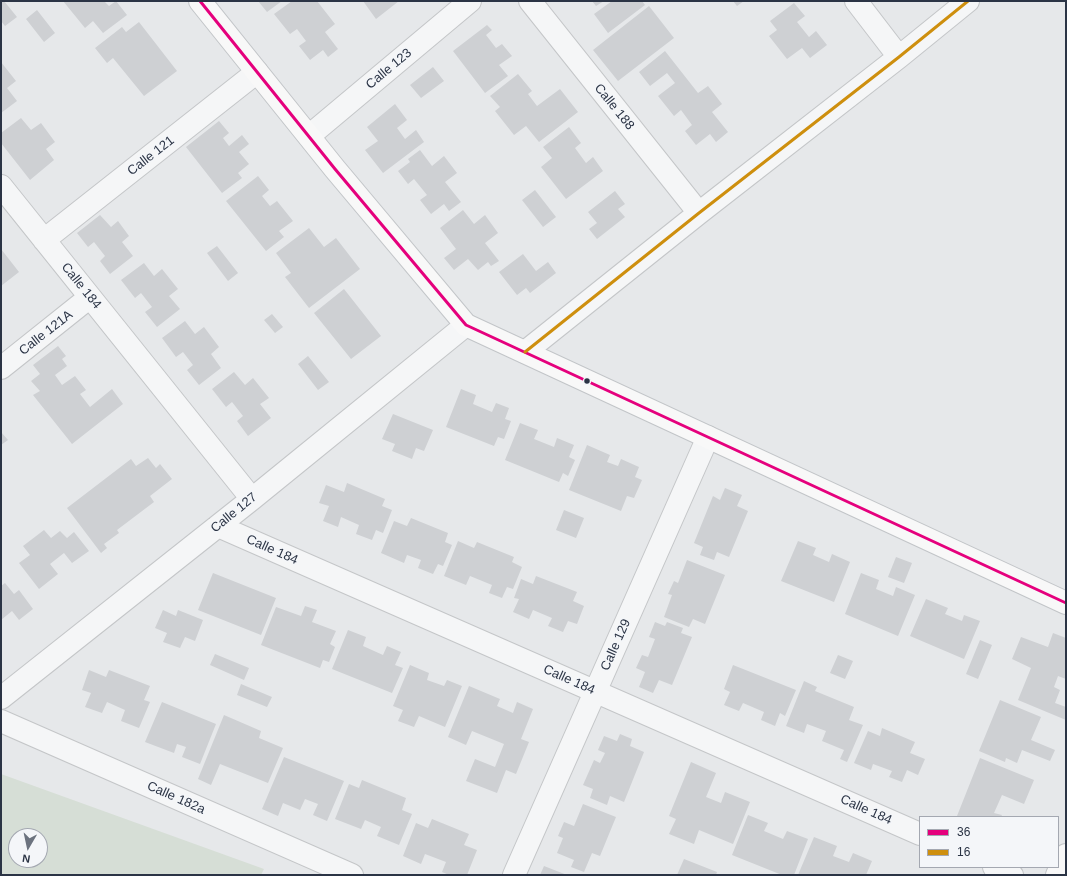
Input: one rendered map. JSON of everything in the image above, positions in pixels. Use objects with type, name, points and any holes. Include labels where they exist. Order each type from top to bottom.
[{"type":"main road","points":[[200,1],[309,136],[466,325],[1066,603]]},
{"type":"main road","points":[[1057,875],[1066,855]]},
{"type":"street","name":"Calle 123","points":[[309,136],[470,1]]},
{"type":"street","name":"Calle 188","points":[[530,1],[699,213]]},
{"type":"street","points":[[856,1],[900,57]]},
{"type":"street","points":[[525,352],[699,213],[900,57],[968,1]]},
{"type":"street","name":"Calle 121","points":[[44,240],[257,72]]},
{"type":"street","name":"Calle 184","points":[[1,186],[252,499]]},
{"type":"street","name":"Calle 121A","points":[[1,368],[90,297]]},
{"type":"street","name":"Calle 127","points":[[1,698],[252,499],[466,325]]},
{"type":"street","name":"Calle 129","points":[[514,875],[708,437]]},
{"type":"street","name":"Calle 184","points":[[218,526],[919,834]]},
{"type":"street","name":"Calle 182a","points":[[1,721],[352,875]]},
{"type":"street","points":[[996,868],[1012,875]]},
{"type":"shaded area","points":[[1,774],[264,869],[261,875],[1,875]]},
{"type":"building","points":[[1,1],[4,1],[17,17],[5,26],[1,21]]},
{"type":"building","points":[[63,1],[104,1],[109,6],[116,1],[127,15],[103,33],[93,21],[85,28]]},
{"type":"building","points":[[258,1],[282,1],[267,12]]},
{"type":"building","points":[[292,1],[317,1],[335,24],[325,32],[338,49],[328,57],[323,50],[310,60],[299,46],[306,41],[297,29],[290,34],[274,14]]},
{"type":"building","points":[[363,1],[399,1],[376,19]]},
{"type":"building","points":[[592,1],[604,1],[596,6]]},
{"type":"building","points":[[612,1],[642,1],[645,5],[608,33],[594,14]]},
{"type":"building","points":[[733,1],[744,1],[737,6]]},
{"type":"building","points":[[794,3],[805,16],[797,22],[809,37],[816,31],[827,45],[810,58],[802,48],[787,59],[769,36],[777,30],[770,21]]},
{"type":"building","points":[[649,6],[674,38],[618,81],[593,50]]},
{"type":"building","points":[[37,10],[55,33],[44,42],[26,19]]},
{"type":"building","points":[[139,22],[177,71],[144,96],[113,58],[107,63],[95,48],[122,27],[126,32]]},
{"type":"building","points":[[487,25],[492,30],[486,35],[496,48],[502,44],[512,56],[499,65],[508,76],[485,93],[453,51]]},
{"type":"building","points":[[665,51],[698,93],[708,86],[722,104],[712,112],[728,132],[716,142],[710,134],[696,145],[685,131],[692,125],[681,110],[674,116],[658,96],[675,83],[667,73],[650,86],[639,72]]},
{"type":"building","points":[[1,62],[16,81],[7,88],[17,101],[1,113]]},
{"type":"building","points":[[433,67],[444,81],[421,98],[410,85]]},
{"type":"building","points":[[518,74],[532,91],[528,94],[537,106],[560,89],[578,112],[539,142],[526,126],[514,135],[495,111],[500,107],[490,96]]},
{"type":"building","points":[[395,104],[407,120],[397,128],[405,139],[416,130],[424,142],[383,173],[365,150],[378,141],[367,127]]},
{"type":"building","points":[[21,118],[31,130],[41,123],[55,142],[46,149],[54,160],[30,180],[1,143],[1,133]]},
{"type":"building","points":[[219,121],[229,133],[223,138],[229,146],[242,135],[249,144],[239,152],[249,164],[238,173],[242,178],[222,193],[186,147]]},
{"type":"building","points":[[569,127],[581,143],[575,148],[586,163],[593,157],[603,171],[566,199],[541,167],[552,158],[543,147]]},
{"type":"building","points":[[420,150],[432,166],[444,156],[457,173],[445,182],[461,202],[449,211],[444,204],[431,214],[420,200],[427,195],[414,179],[408,184],[398,171],[410,162],[408,159]]},
{"type":"building","points":[[258,176],[269,190],[262,196],[270,206],[277,201],[293,221],[279,231],[284,237],[266,251],[226,201]]},
{"type":"building","points":[[535,190],[556,217],[543,227],[522,200]]},
{"type":"building","points":[[615,191],[625,204],[618,209],[625,217],[597,239],[589,229],[597,223],[588,212]]},
{"type":"building","points":[[463,210],[474,224],[485,215],[498,233],[485,243],[499,261],[491,266],[488,262],[478,270],[468,259],[454,270],[444,258],[456,249],[440,228]]},
{"type":"building","points":[[100,215],[111,227],[118,221],[129,236],[122,242],[133,256],[110,274],[100,261],[105,256],[94,242],[88,247],[77,233]]},
{"type":"building","points":[[309,228],[324,247],[336,238],[360,269],[309,308],[285,277],[291,273],[276,253]]},
{"type":"building","points":[[217,246],[238,273],[228,281],[207,253]]},
{"type":"building","points":[[1,249],[19,272],[1,286]]},
{"type":"building","points":[[523,254],[536,271],[548,262],[556,273],[530,293],[526,288],[517,295],[499,272]]},
{"type":"building","points":[[144,263],[154,276],[162,269],[178,289],[169,296],[180,309],[157,327],[145,312],[152,307],[141,293],[135,298],[121,280]]},
{"type":"building","points":[[344,289],[381,336],[351,359],[314,313]]},
{"type":"building","points":[[272,314],[283,327],[275,333],[264,320]]},
{"type":"building","points":[[185,321],[195,334],[204,327],[219,347],[211,354],[221,368],[199,385],[187,370],[193,365],[183,352],[176,357],[162,338]]},
{"type":"building","points":[[58,346],[66,356],[62,359],[67,366],[55,375],[62,385],[75,376],[86,390],[80,394],[90,407],[112,389],[123,404],[72,444],[33,395],[40,391],[31,381],[40,374],[33,365]]},
{"type":"building","points":[[308,356],[329,382],[318,390],[298,364]]},
{"type":"building","points":[[234,372],[245,385],[253,378],[269,398],[260,404],[271,418],[248,436],[237,421],[243,416],[232,402],[226,407],[212,389]]},
{"type":"building","points":[[461,389],[476,395],[473,404],[492,412],[496,403],[509,408],[505,419],[511,421],[504,439],[498,437],[494,446],[446,427]]},
{"type":"building","points":[[393,414],[433,430],[424,451],[416,448],[412,459],[392,451],[395,444],[382,439]]},
{"type":"building","points":[[520,423],[538,430],[534,439],[554,447],[557,438],[574,445],[569,457],[575,460],[568,476],[563,473],[559,482],[505,460]]},
{"type":"building","points":[[1,432],[8,440],[1,445]]},
{"type":"building","points":[[587,445],[610,455],[607,462],[618,466],[621,459],[639,467],[635,477],[642,480],[634,498],[627,496],[621,511],[569,490]]},
{"type":"building","points":[[148,458],[156,468],[160,464],[172,479],[150,496],[154,502],[117,530],[119,533],[104,544],[107,548],[101,553],[67,508],[131,459],[136,466]]},
{"type":"building","points":[[347,483],[385,499],[382,506],[392,510],[383,533],[376,530],[372,540],[356,534],[359,525],[341,517],[338,527],[323,521],[329,506],[319,503],[326,485],[344,492]]},
{"type":"building","points":[[725,488],[742,495],[737,506],[748,511],[729,557],[717,552],[714,560],[700,555],[703,547],[694,543],[713,496],[720,500]]},
{"type":"building","points":[[564,510],[584,518],[576,538],[556,530]]},
{"type":"building","points":[[411,518],[448,533],[445,542],[452,545],[443,566],[438,564],[433,574],[418,568],[421,560],[407,555],[404,563],[381,553],[394,521],[407,526]]},
{"type":"building","points":[[44,530],[51,538],[60,531],[67,538],[74,532],[89,551],[72,563],[64,553],[50,564],[58,574],[39,589],[19,563],[30,555],[23,546]]},
{"type":"building","points":[[458,541],[474,548],[477,542],[514,557],[512,562],[522,567],[513,589],[507,587],[502,598],[489,593],[492,585],[470,576],[466,585],[444,576]]},
{"type":"building","points":[[798,541],[816,548],[813,555],[829,562],[832,554],[850,562],[834,602],[781,581]]},
{"type":"building","points":[[896,557],[912,563],[904,583],[888,577]]},
{"type":"building","points":[[687,560],[725,575],[705,624],[693,619],[689,627],[664,617],[672,595],[668,594],[674,581],[678,583]]},
{"type":"building","points":[[213,573],[276,598],[261,635],[198,610]]},
{"type":"building","points":[[861,573],[879,580],[876,589],[893,596],[896,587],[915,595],[898,636],[845,614]]},
{"type":"building","points":[[536,576],[577,592],[573,601],[584,606],[577,624],[568,621],[563,632],[548,626],[552,618],[533,610],[529,619],[513,612],[519,599],[514,598],[521,579],[533,584]]},
{"type":"building","points":[[5,583],[14,594],[19,590],[33,609],[19,620],[12,611],[1,620],[1,586]]},
{"type":"building","points":[[926,599],[948,608],[945,614],[962,621],[964,615],[980,621],[964,659],[910,636]]},
{"type":"building","points":[[305,606],[317,610],[312,622],[336,631],[330,644],[335,647],[329,662],[323,660],[320,668],[261,645],[276,607],[301,616]]},
{"type":"building","points":[[163,610],[176,616],[178,610],[203,620],[195,641],[185,637],[180,648],[163,642],[167,633],[155,628]]},
{"type":"building","points":[[655,622],[665,626],[667,622],[683,628],[681,633],[692,637],[672,685],[659,680],[653,693],[639,687],[645,672],[636,668],[642,655],[648,657],[655,639],[649,637]]},
{"type":"building","points":[[348,630],[366,637],[363,646],[383,655],[387,646],[401,652],[395,665],[403,668],[392,693],[332,669]]},
{"type":"building","points":[[1053,633],[1066,638],[1066,679],[1058,676],[1054,687],[1060,690],[1055,703],[1066,707],[1066,720],[1018,700],[1031,668],[1012,659],[1021,637],[1048,647]]},
{"type":"building","points":[[980,640],[992,645],[978,679],[966,674]]},
{"type":"building","points":[[215,654],[249,668],[244,680],[210,665]]},
{"type":"building","points":[[838,655],[853,661],[845,679],[830,673]]},
{"type":"building","points":[[410,665],[429,673],[427,680],[444,686],[447,680],[462,686],[445,727],[419,716],[414,727],[398,721],[403,710],[393,706]]},
{"type":"building","points":[[733,665],[796,690],[785,716],[780,713],[775,726],[761,720],[764,712],[743,703],[739,711],[724,705],[730,692],[724,689]]},
{"type":"building","points":[[89,670],[106,677],[109,670],[150,686],[144,700],[150,702],[139,728],[121,721],[125,710],[107,702],[102,713],[85,707],[91,693],[82,690]]},
{"type":"building","points":[[804,681],[817,687],[815,691],[854,707],[849,720],[863,725],[847,762],[840,759],[844,750],[822,741],[826,731],[807,724],[804,733],[786,726]]},
{"type":"building","points":[[241,684],[272,697],[267,707],[237,695]]},
{"type":"building","points":[[469,686],[500,699],[497,706],[513,713],[517,702],[533,709],[521,739],[529,742],[516,774],[506,770],[497,793],[466,781],[475,759],[495,767],[504,744],[472,731],[466,745],[448,737]]},
{"type":"building","points":[[1000,700],[1041,717],[1031,740],[1055,750],[1050,761],[1022,750],[1017,763],[1006,758],[1005,762],[979,751]]},
{"type":"building","points":[[162,702],[216,724],[200,764],[182,757],[186,747],[177,744],[174,753],[145,742]]},
{"type":"building","points":[[224,715],[261,731],[259,738],[283,748],[268,783],[220,764],[211,785],[198,779]]},
{"type":"building","points":[[882,728],[915,742],[910,753],[925,759],[918,775],[907,770],[902,782],[889,777],[892,771],[873,764],[871,770],[854,763],[868,731],[880,736]]},
{"type":"building","points":[[620,734],[632,739],[630,746],[644,752],[624,802],[610,796],[607,805],[590,798],[593,789],[583,785],[594,760],[600,763],[605,753],[598,750],[604,736],[617,741]]},
{"type":"building","points":[[284,757],[344,781],[327,821],[313,815],[318,804],[305,799],[300,810],[283,803],[278,816],[262,809]]},
{"type":"building","points":[[980,758],[1034,780],[1024,804],[1002,795],[994,813],[1002,816],[957,816]]},
{"type":"building","points":[[691,762],[716,773],[706,797],[721,803],[725,792],[750,802],[733,844],[699,830],[694,844],[669,834],[676,819],[669,816]]},
{"type":"building","points":[[362,780],[406,798],[402,810],[412,814],[399,845],[377,836],[381,827],[365,820],[361,829],[335,819],[349,784],[359,788]]},
{"type":"building","points":[[583,804],[616,817],[600,856],[592,853],[584,872],[571,867],[574,860],[557,853],[563,838],[558,836],[564,822],[574,826]]},
{"type":"building","points":[[748,815],[768,823],[764,831],[783,839],[787,831],[808,839],[794,875],[782,875],[732,855]]},
{"type":"building","points":[[432,819],[469,834],[464,845],[477,850],[467,875],[449,875],[442,872],[446,862],[425,854],[421,864],[403,856],[416,823],[428,828]]},
{"type":"building","points":[[814,837],[837,846],[833,856],[849,862],[853,853],[872,861],[866,875],[798,875]]},
{"type":"building","points":[[684,859],[717,872],[716,875],[677,875]]},
{"type":"building","points":[[544,866],[567,875],[540,875]]},
{"type":"transit line","name":"36","points":[[200,1],[335,169],[466,325],[1066,603]]},
{"type":"transit line","name":"16","points":[[525,352],[968,1]]}]
